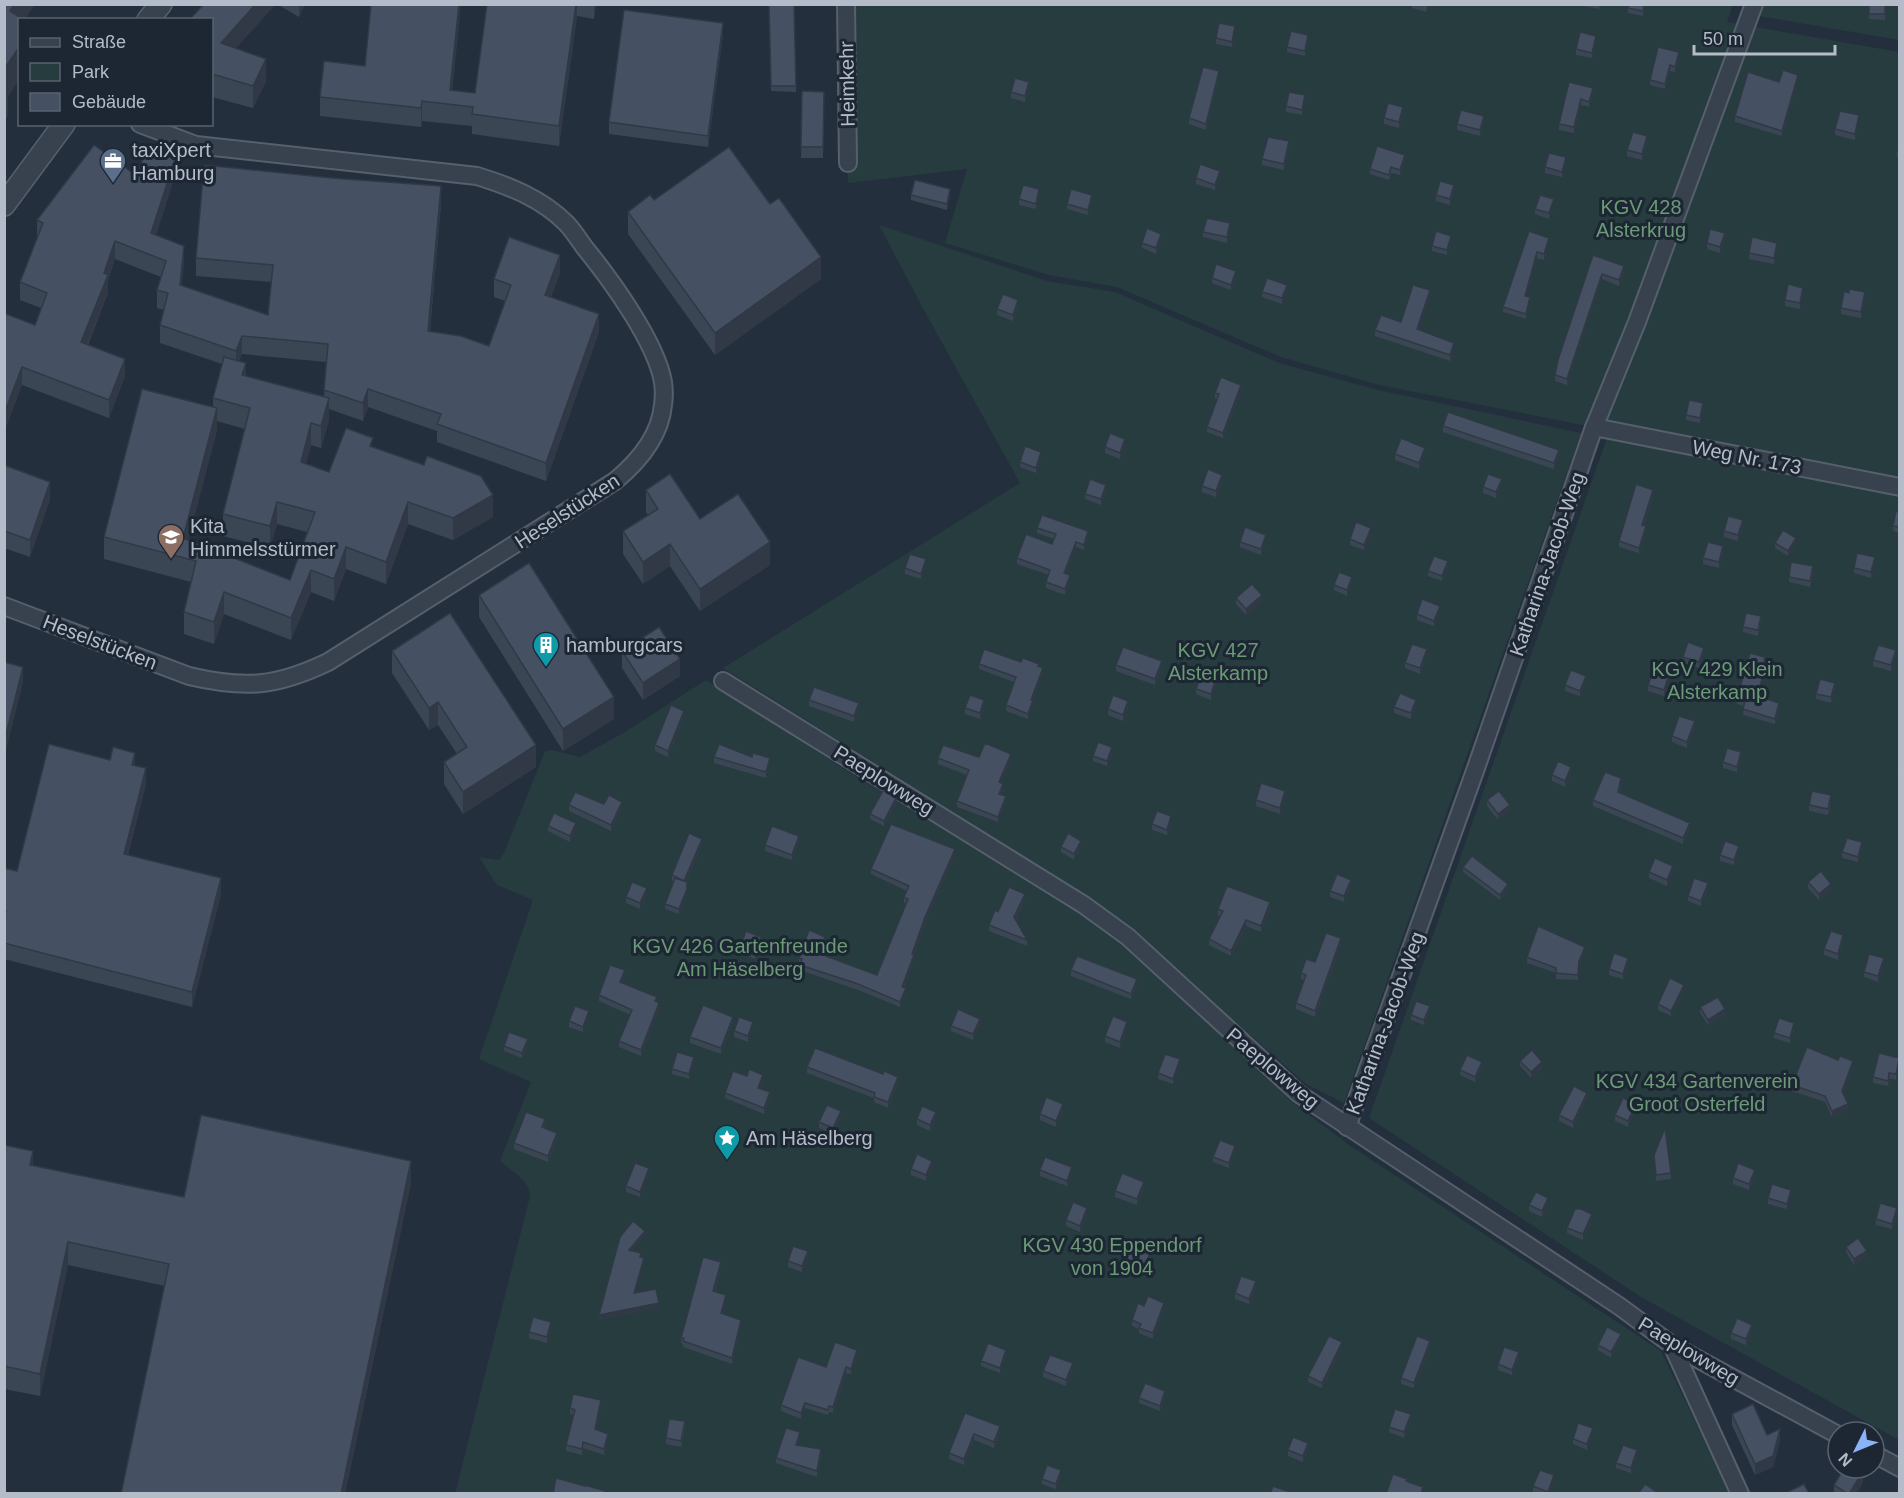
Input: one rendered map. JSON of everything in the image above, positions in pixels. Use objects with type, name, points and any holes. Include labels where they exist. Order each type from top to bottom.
[{"type":"street","points":[[150,18],[161,4]]},
{"type":"street","name":"Heimkehr","points":[[846,4],[848,163]]},
{"type":"street","name":"Katharina-Jacob-Weg","points":[[1347,1127],[1476,768],[1594,427],[1637,322],[1754,4]]},
{"type":"street","points":[[4,206],[63,126]]},
{"type":"street","name":"Heselstücken","points":[[4,606],[189,676],[220,684],[250,685],[291,679],[347,651],[615,481],[632,467],[646,449],[657,428],[663,406],[663,382],[654,354],[608,277],[565,222],[533,198],[503,184],[477,176],[196,145],[145,126]]},
{"type":"street","name":"Weg Nr. 173","points":[[1594,427],[1899,487]]},
{"type":"street","name":"Paeplowweg","points":[[723,681],[1084,905],[1128,937],[1299,1094],[1347,1127],[1619,1306],[1672,1345],[1826,1428]]},
{"type":"street","points":[[1672,1345],[1740,1494]]},
{"type":"green space","name":"KGV 428 Alsterkrug","points":[[1733,4],[1727,22],[1899,52],[1899,487],[1379,385],[1281,357],[1117,287],[1049,275],[945,243],[967,169],[848,183],[846,5]]},
{"type":"green space","points":[[1762,5],[1899,5],[1899,40],[1759,16]]},
{"type":"green space","name":"KGV 427 Alsterkamp","points":[[879,225],[1047,281],[1115,292],[1279,363],[1378,390],[1581,433],[1344,1103],[1306,1084],[1131,930],[1088,897],[723,668],[1020,483]]},
{"type":"green space","points":[[1607,438],[1899,495],[1899,1440],[1886,1433],[1886,1420],[1863,1420],[1641,1297],[1369,1118]]},
{"type":"green space","points":[[706,680],[847,771],[1075,907],[1124,944],[1292,1102],[1349,1145],[1661,1351],[1730,1493],[455,1494],[530,1196],[527,1185],[500,1161],[531,1082],[479,1059],[533,900],[497,885],[479,857],[499,860],[504,853],[545,751],[552,750],[580,757],[625,732]]},
{"type":"building","points":[[4,4],[14,4],[10,11],[21,18],[18,18],[18,49],[4,69]]},
{"type":"building","points":[[204,4],[256,4],[221,43],[266,59],[253,86],[213,74],[213,18],[191,18]]},
{"type":"building","points":[[371,4],[459,4],[450,90],[475,93],[487,4],[576,4],[559,126],[472,114],[473,107],[422,101],[421,108],[320,97],[324,61],[365,66]]},
{"type":"building","points":[[769,4],[794,4],[796,86],[771,86]]},
{"type":"building","points":[[1629,4],[1644,4],[1643,11],[1628,8]]},
{"type":"building","points":[[1869,4],[1885,4],[1885,14],[1869,14]]},
{"type":"building","points":[[624,10],[723,23],[708,136],[609,122]]},
{"type":"building","points":[[1219,23],[1235,26],[1232,42],[1216,38]]},
{"type":"building","points":[[1291,31],[1308,35],[1305,51],[1287,47]]},
{"type":"building","points":[[1580,32],[1596,36],[1592,53],[1576,49]]},
{"type":"building","points":[[1658,47],[1679,52],[1675,67],[1670,65],[1665,84],[1650,80]]},
{"type":"building","points":[[1203,67],[1219,71],[1206,124],[1189,118]]},
{"type":"building","points":[[1783,70],[1798,75],[1782,131],[1735,116],[1748,72],[1779,82]]},
{"type":"building","points":[[1015,78],[1029,82],[1025,96],[1011,92]]},
{"type":"building","points":[[1569,82],[1593,88],[1589,102],[1581,99],[1574,127],[1559,124]]},
{"type":"building","points":[[802,91],[824,92],[823,147],[801,147]]},
{"type":"building","points":[[1289,92],[1305,95],[1302,110],[1286,106]]},
{"type":"building","points":[[1388,103],[1403,107],[1399,122],[1384,118]]},
{"type":"building","points":[[1461,110],[1484,116],[1480,130],[1457,124]]},
{"type":"building","points":[[1840,111],[1859,115],[1855,134],[1835,129]]},
{"type":"building","points":[[1633,132],[1647,136],[1642,154],[1627,150]]},
{"type":"building","points":[[1268,137],[1289,141],[1284,164],[1262,159]]},
{"type":"building","points":[[94,145],[137,176],[146,149],[175,159],[151,233],[184,246],[180,285],[268,315],[273,265],[196,258],[204,165],[441,186],[428,331],[461,336],[489,346],[511,285],[494,279],[509,237],[560,255],[545,295],[599,314],[546,463],[437,424],[441,414],[368,389],[363,403],[324,390],[328,344],[242,336],[236,351],[160,325],[168,293],[157,290],[166,261],[115,241],[104,273],[108,275],[81,342],[125,359],[109,400],[22,367],[4,414],[4,313],[35,325],[47,293],[20,282],[43,223],[37,220]]},
{"type":"building","points":[[1377,146],[1405,155],[1400,170],[1391,167],[1389,175],[1370,169]]},
{"type":"building","points":[[729,147],[770,204],[779,198],[821,257],[715,333],[628,212],[650,195],[654,200]]},
{"type":"building","points":[[1549,153],[1566,157],[1562,172],[1545,167]]},
{"type":"building","points":[[1200,164],[1220,171],[1215,185],[1196,178]]},
{"type":"building","points":[[915,180],[950,189],[947,204],[911,195]]},
{"type":"building","points":[[1440,181],[1454,185],[1450,199],[1436,195]]},
{"type":"building","points":[[1023,185],[1039,189],[1036,204],[1019,199]]},
{"type":"building","points":[[1071,189],[1092,195],[1088,210],[1067,204]]},
{"type":"building","points":[[1540,195],[1554,199],[1549,213],[1535,209]]},
{"type":"building","points":[[1207,218],[1230,223],[1227,237],[1203,232]]},
{"type":"building","points":[[1147,228],[1161,234],[1156,248],[1142,243]]},
{"type":"building","points":[[1710,229],[1725,233],[1720,247],[1707,243]]},
{"type":"building","points":[[1436,231],[1451,236],[1447,250],[1432,246]]},
{"type":"building","points":[[1529,231],[1549,238],[1544,254],[1537,252],[1525,296],[1530,297],[1526,314],[1503,307]]},
{"type":"building","points":[[1752,237],[1777,243],[1774,258],[1749,253]]},
{"type":"building","points":[[1593,255],[1624,266],[1619,280],[1602,274],[1567,379],[1555,375],[1558,360]]},
{"type":"building","points":[[1216,264],[1236,271],[1231,285],[1212,278]]},
{"type":"building","points":[[1267,278],[1287,285],[1282,298],[1262,292]]},
{"type":"building","points":[[1788,284],[1803,288],[1800,303],[1785,300]]},
{"type":"building","points":[[1413,285],[1430,290],[1417,329],[1454,343],[1450,355],[1375,330],[1381,315],[1401,322]]},
{"type":"building","points":[[1849,289],[1865,292],[1861,312],[1841,308],[1844,291],[1849,293]]},
{"type":"building","points":[[1003,294],[1018,300],[1013,315],[997,309]]},
{"type":"building","points":[[224,357],[246,363],[242,375],[329,398],[321,426],[311,423],[301,462],[329,472],[346,428],[373,438],[370,446],[424,465],[427,456],[481,476],[493,495],[453,518],[408,502],[386,562],[346,547],[334,579],[311,570],[291,618],[224,592],[214,622],[184,612],[196,561],[104,537],[142,389],[217,408],[183,538],[290,580],[315,512],[277,502],[270,526],[223,514],[250,408],[213,398]]},
{"type":"building","points":[[1221,377],[1241,385],[1223,433],[1207,427],[1219,394],[1215,393]]},
{"type":"building","points":[[1689,400],[1703,403],[1700,418],[1686,415]]},
{"type":"building","points":[[1448,412],[1559,450],[1554,463],[1443,426]]},
{"type":"building","points":[[1110,433],[1125,439],[1120,453],[1105,447]]},
{"type":"building","points":[[1401,438],[1425,448],[1419,463],[1395,454]]},
{"type":"building","points":[[1025,446],[1041,452],[1036,468],[1020,462]]},
{"type":"building","points":[[4,465],[50,482],[30,540],[4,531]]},
{"type":"building","points":[[1208,469],[1222,475],[1216,491],[1202,486]]},
{"type":"building","points":[[670,474],[700,519],[738,494],[770,542],[700,589],[670,544],[643,562],[623,531],[658,509],[646,490]]},
{"type":"building","points":[[1488,474],[1502,479],[1496,492],[1483,487]]},
{"type":"building","points":[[1090,479],[1106,485],[1101,499],[1085,494]]},
{"type":"building","points":[[1636,484],[1653,490],[1642,525],[1646,526],[1639,548],[1619,541]]},
{"type":"building","points":[[1896,511],[1899,512],[1899,527],[1893,526]]},
{"type":"building","points":[[1042,515],[1088,531],[1084,545],[1076,542],[1064,573],[1070,575],[1065,589],[1046,582],[1050,570],[1017,558],[1026,534],[1052,544],[1056,534],[1037,528]]},
{"type":"building","points":[[1728,516],[1743,520],[1738,535],[1724,531]]},
{"type":"building","points":[[1356,522],[1371,528],[1364,545],[1350,539]]},
{"type":"building","points":[[1245,527],[1266,535],[1261,549],[1240,542]]},
{"type":"building","points":[[1783,530],[1796,538],[1788,551],[1775,543]]},
{"type":"building","points":[[1708,542],[1723,546],[1719,562],[1703,558]]},
{"type":"building","points":[[1857,553],[1875,557],[1871,572],[1854,568]]},
{"type":"building","points":[[910,554],[926,559],[921,574],[905,568]]},
{"type":"building","points":[[1434,556],[1448,561],[1442,576],[1428,571]]},
{"type":"building","points":[[1791,562],[1813,566],[1810,581],[1789,577]]},
{"type":"building","name":"hamburgcars","points":[[529,563],[614,697],[563,729],[479,595]]},
{"type":"building","points":[[1339,572],[1352,577],[1347,590],[1334,585]]},
{"type":"building","points":[[1252,584],[1262,595],[1246,609],[1236,598]]},
{"type":"building","points":[[1422,599],[1440,606],[1434,621],[1417,614]]},
{"type":"building","points":[[450,613],[536,745],[463,792],[444,762],[467,747],[438,702],[429,708],[392,651]]},
{"type":"building","points":[[1746,613],[1761,616],[1758,630],[1743,627]]},
{"type":"building","points":[[659,627],[680,659],[643,683],[622,651]]},
{"type":"building","points":[[1688,642],[1704,648],[1699,662],[1683,657]]},
{"type":"building","points":[[1412,644],[1427,649],[1420,668],[1405,663]]},
{"type":"building","points":[[1878,645],[1896,650],[1891,665],[1873,660]]},
{"type":"building","points":[[1123,647],[1162,661],[1155,679],[1116,665]]},
{"type":"building","points":[[984,649],[1021,662],[1023,658],[1043,668],[1028,714],[1006,705],[1016,677],[979,664]]},
{"type":"building","points":[[1750,653],[1765,657],[1764,661],[1767,662],[1757,696],[1779,703],[1775,719],[1743,709],[1745,701],[1737,698]]},
{"type":"building","points":[[4,662],[23,667],[4,742]]},
{"type":"building","points":[[1655,666],[1670,672],[1664,690],[1648,685]]},
{"type":"building","points":[[1204,667],[1218,673],[1211,694],[1196,689]]},
{"type":"building","points":[[1571,670],[1586,676],[1580,691],[1565,685]]},
{"type":"building","points":[[1820,679],[1835,683],[1831,697],[1816,694]]},
{"type":"building","points":[[814,687],[859,703],[854,716],[809,700]]},
{"type":"building","points":[[1400,693],[1416,700],[1411,713],[1394,707]]},
{"type":"building","points":[[970,695],[984,700],[980,713],[965,708]]},
{"type":"building","points":[[1113,695],[1128,701],[1123,715],[1108,709]]},
{"type":"building","points":[[671,705],[684,711],[668,751],[655,745]]},
{"type":"building","points":[[1679,716],[1695,721],[1687,742],[1672,736]]},
{"type":"building","points":[[1098,742],[1112,747],[1107,761],[1093,756]]},
{"type":"building","points":[[985,743],[1011,754],[999,782],[1003,784],[999,794],[1006,796],[998,817],[957,801],[969,770],[938,758],[943,745],[979,757]]},
{"type":"building","points":[[49,744],[110,760],[113,747],[135,753],[132,765],[146,768],[124,854],[221,878],[192,992],[4,943],[6,911],[4,911],[4,868],[17,871]]},
{"type":"building","points":[[719,744],[752,757],[753,753],[770,758],[766,772],[714,757]]},
{"type":"building","points":[[1727,748],[1741,752],[1737,767],[1723,762]]},
{"type":"building","points":[[1558,761],[1571,767],[1565,781],[1552,775]]},
{"type":"building","points":[[1605,772],[1621,778],[1618,792],[1690,823],[1683,838],[1593,800]]},
{"type":"building","points":[[1261,783],[1285,791],[1280,808],[1256,800]]},
{"type":"building","points":[[884,789],[897,796],[884,821],[870,814]]},
{"type":"building","points":[[1499,791],[1510,805],[1498,814],[1487,800]]},
{"type":"building","points":[[1812,791],[1831,795],[1828,809],[1809,805]]},
{"type":"building","points":[[575,792],[604,804],[609,795],[622,802],[611,825],[569,805]]},
{"type":"building","points":[[1157,811],[1171,816],[1167,830],[1152,824]]},
{"type":"building","points":[[554,813],[576,823],[570,836],[548,826]]},
{"type":"building","points":[[891,824],[955,849],[925,917],[902,987],[906,988],[900,1002],[858,984],[800,965],[802,959],[799,958],[809,930],[825,937],[819,951],[827,954],[826,956],[877,975],[908,899],[904,897],[909,886],[871,869]]},
{"type":"building","points":[[772,826],[799,836],[792,855],[765,845]]},
{"type":"building","points":[[689,833],[702,839],[684,881],[672,875]]},
{"type":"building","points":[[1068,833],[1081,841],[1074,854],[1061,847]]},
{"type":"building","points":[[1847,838],[1862,842],[1858,857],[1842,852]]},
{"type":"building","points":[[1725,841],[1739,846],[1734,860],[1720,855]]},
{"type":"building","points":[[1472,856],[1508,884],[1500,895],[1463,867]]},
{"type":"building","points":[[1655,858],[1673,866],[1667,880],[1649,872]]},
{"type":"building","points":[[1821,871],[1831,884],[1819,894],[1808,882]]},
{"type":"building","points":[[1337,874],[1351,880],[1344,896],[1330,891]]},
{"type":"building","points":[[675,878],[687,882],[687,889],[679,909],[665,904]]},
{"type":"building","points":[[1694,878],[1708,883],[1701,901],[1688,896]]},
{"type":"building","points":[[632,882],[647,888],[640,903],[626,897]]},
{"type":"building","points":[[1227,886],[1270,902],[1261,926],[1246,920],[1231,951],[1209,939],[1223,911],[1218,909]]},
{"type":"building","points":[[1009,887],[1025,894],[1014,917],[1027,940],[989,925],[995,910],[998,912]]},
{"type":"building","points":[[1538,926],[1585,947],[1579,961],[1578,975],[1556,973],[1556,968],[1527,957]]},
{"type":"building","points":[[746,931],[761,937],[755,953],[740,947]]},
{"type":"building","points":[[1831,931],[1843,935],[1838,954],[1824,949]]},
{"type":"building","points":[[1326,933],[1341,938],[1315,1011],[1296,1003],[1306,975],[1301,973],[1306,959],[1315,962]]},
{"type":"building","points":[[1614,953],[1628,958],[1623,974],[1609,969]]},
{"type":"building","points":[[1869,954],[1884,958],[1878,976],[1864,972]]},
{"type":"building","points":[[1077,956],[1137,979],[1131,994],[1071,970]]},
{"type":"building","points":[[610,965],[625,970],[620,982],[657,997],[655,1001],[659,1003],[641,1050],[619,1041],[632,1010],[599,995]]},
{"type":"building","points":[[1670,978],[1684,985],[1671,1011],[1658,1004]]},
{"type":"building","points":[[1718,997],[1725,1009],[1708,1020],[1700,1007]]},
{"type":"building","points":[[1416,1001],[1430,1006],[1424,1020],[1411,1015]]},
{"type":"building","points":[[703,1005],[733,1017],[721,1048],[690,1037]]},
{"type":"building","points":[[575,1006],[589,1011],[583,1027],[569,1021]]},
{"type":"building","points":[[958,1009],[980,1019],[973,1034],[951,1026]]},
{"type":"building","points":[[1113,1016],[1127,1022],[1120,1042],[1105,1036]]},
{"type":"building","points":[[739,1017],[753,1022],[748,1036],[734,1031]]},
{"type":"building","points":[[1779,1018],[1794,1023],[1790,1038],[1774,1033]]},
{"type":"building","points":[[509,1032],[528,1039],[522,1053],[504,1046]]},
{"type":"building","points":[[1807,1047],[1838,1060],[1840,1056],[1853,1061],[1842,1091],[1848,1104],[1832,1111],[1825,1096],[1792,1085]]},
{"type":"building","points":[[815,1048],[883,1074],[884,1071],[898,1077],[888,1102],[874,1097],[875,1093],[807,1067]]},
{"type":"building","points":[[1532,1050],[1542,1062],[1531,1072],[1520,1061]]},
{"type":"building","points":[[677,1052],[694,1057],[689,1074],[672,1069]]},
{"type":"building","points":[[1879,1053],[1899,1058],[1896,1074],[1889,1073],[1888,1081],[1873,1077]]},
{"type":"building","points":[[1165,1054],[1180,1059],[1173,1079],[1158,1073]]},
{"type":"building","points":[[1467,1055],[1482,1062],[1475,1077],[1460,1070]]},
{"type":"building","points":[[749,1069],[763,1075],[758,1088],[770,1092],[764,1108],[725,1093],[733,1071],[747,1076]]},
{"type":"building","points":[[1574,1086],[1587,1093],[1573,1122],[1559,1115]]},
{"type":"building","points":[[1046,1097],[1063,1104],[1056,1121],[1040,1114]]},
{"type":"building","points":[[1623,1098],[1636,1104],[1628,1121],[1615,1115]]},
{"type":"building","points":[[827,1105],[841,1111],[833,1128],[819,1122]]},
{"type":"building","points":[[922,1106],[936,1112],[930,1125],[917,1119]]},
{"type":"building","points":[[526,1112],[545,1119],[542,1127],[557,1133],[548,1156],[514,1143]]},
{"type":"building","points":[[201,1115],[411,1161],[341,1494],[121,1494],[169,1264],[68,1242],[40,1374],[4,1366],[4,1145],[33,1151],[30,1165],[184,1197]]},
{"type":"building","points":[[1665,1128],[1671,1173],[1656,1175],[1654,1155]]},
{"type":"building","points":[[1220,1140],[1235,1146],[1229,1163],[1213,1157]]},
{"type":"building","points":[[917,1154],[932,1161],[926,1175],[911,1169]]},
{"type":"building","points":[[1045,1157],[1072,1167],[1067,1181],[1040,1170]]},
{"type":"building","points":[[635,1163],[649,1168],[640,1192],[626,1186]]},
{"type":"building","points":[[1738,1163],[1755,1170],[1749,1184],[1733,1178]]},
{"type":"building","points":[[1122,1173],[1144,1182],[1137,1199],[1115,1191]]},
{"type":"building","points":[[1772,1184],[1791,1190],[1787,1204],[1768,1198]]},
{"type":"building","points":[[1536,1192],[1548,1198],[1542,1211],[1529,1205]]},
{"type":"building","points":[[1073,1202],[1087,1208],[1080,1226],[1066,1220]]},
{"type":"building","points":[[1880,1203],[1897,1208],[1892,1224],[1876,1219]]},
{"type":"building","points":[[1575,1209],[1592,1214],[1583,1234],[1567,1228]]},
{"type":"building","points":[[633,1221],[645,1231],[629,1250],[641,1253],[640,1257],[644,1258],[634,1293],[656,1289],[659,1303],[599,1315],[620,1237]]},
{"type":"building","points":[[1858,1238],[1867,1251],[1854,1259],[1846,1247]]},
{"type":"building","points":[[1137,1244],[1151,1250],[1144,1270],[1122,1261],[1128,1245],[1135,1249]]},
{"type":"building","points":[[793,1246],[808,1251],[802,1266],[788,1261]]},
{"type":"building","points":[[703,1257],[721,1262],[713,1291],[726,1295],[721,1313],[741,1320],[732,1358],[683,1341],[684,1338],[681,1338]]},
{"type":"building","points":[[1241,1276],[1256,1281],[1249,1299],[1235,1293]]},
{"type":"building","points":[[1148,1296],[1164,1303],[1153,1333],[1139,1328],[1141,1324],[1132,1320],[1138,1303],[1144,1306]]},
{"type":"building","points":[[533,1317],[551,1322],[547,1337],[529,1332]]},
{"type":"building","points":[[1737,1318],[1752,1325],[1746,1339],[1731,1333]]},
{"type":"building","points":[[1607,1327],[1621,1334],[1611,1352],[1598,1345]]},
{"type":"building","points":[[1329,1336],[1342,1342],[1322,1383],[1308,1376]]},
{"type":"building","points":[[1417,1336],[1430,1341],[1414,1383],[1401,1378]]},
{"type":"building","points":[[835,1342],[857,1350],[851,1369],[846,1367],[833,1407],[829,1406],[828,1410],[805,1403],[801,1413],[781,1405],[798,1357],[826,1367]]},
{"type":"building","points":[[988,1343],[1006,1350],[1000,1368],[981,1361]]},
{"type":"building","points":[[1504,1347],[1519,1352],[1512,1370],[1498,1364]]},
{"type":"building","points":[[1050,1355],[1073,1363],[1066,1380],[1043,1371]]},
{"type":"building","points":[[1145,1383],[1165,1391],[1160,1406],[1139,1398]]},
{"type":"building","points":[[573,1394],[601,1400],[595,1429],[608,1434],[604,1449],[583,1442],[582,1449],[566,1445],[575,1410],[570,1408]]},
{"type":"building","points":[[1753,1404],[1767,1435],[1780,1429],[1773,1456],[1755,1464],[1732,1414]]},
{"type":"building","points":[[1395,1409],[1411,1414],[1404,1432],[1389,1427]]},
{"type":"building","points":[[965,1413],[1000,1426],[994,1442],[974,1434],[964,1459],[949,1453]]},
{"type":"building","points":[[669,1419],[685,1421],[681,1441],[666,1438]]},
{"type":"building","points":[[1578,1423],[1593,1428],[1587,1444],[1573,1439]]},
{"type":"building","points":[[786,1428],[800,1432],[796,1445],[821,1449],[817,1471],[776,1458]]},
{"type":"building","points":[[1293,1437],[1308,1443],[1303,1456],[1288,1450]]},
{"type":"building","points":[[1623,1445],[1637,1450],[1631,1468],[1616,1463]]},
{"type":"building","points":[[1047,1465],[1061,1470],[1056,1484],[1042,1479]]},
{"type":"building","points":[[1540,1470],[1554,1475],[1548,1492],[1533,1486]]},
{"type":"building","points":[[1393,1474],[1423,1487],[1421,1494],[1386,1494]]},
{"type":"building","points":[[556,1478],[605,1491],[604,1494],[553,1494]]},
{"type":"building","points":[[1837,1480],[1858,1480],[1849,1494],[1834,1485]]},
{"type":"building","points":[[1645,1484],[1658,1493],[1658,1494],[1638,1494]]},
{"type":"building","points":[[1804,1484],[1809,1494],[1784,1494]]},
{"type":"building","points":[[1273,1486],[1290,1492],[1289,1494],[1270,1494]]},
{"type":"place","name":"taxiXpert Hamburg","points":[[113,184]]},
{"type":"place","name":"Kita Himmelsstürmer","points":[[171,560]]},
{"type":"place","name":"hamburgcars","points":[[546,668]]},
{"type":"place","name":"Am Häselberg","points":[[727,1161]]},
{"type":"park label","name":"KGV 429 Klein Alsterkamp","points":[[1717,680]]},
{"type":"park label","name":"KGV 426 Gartenfreunde Am Häselberg","points":[[740,958]]},
{"type":"park label","name":"KGV 434 Gartenverein Groot Osterfeld","points":[[1697,1092]]},
{"type":"park label","name":"KGV 430 Eppendorf von 1904","points":[[1112,1256]]}]
